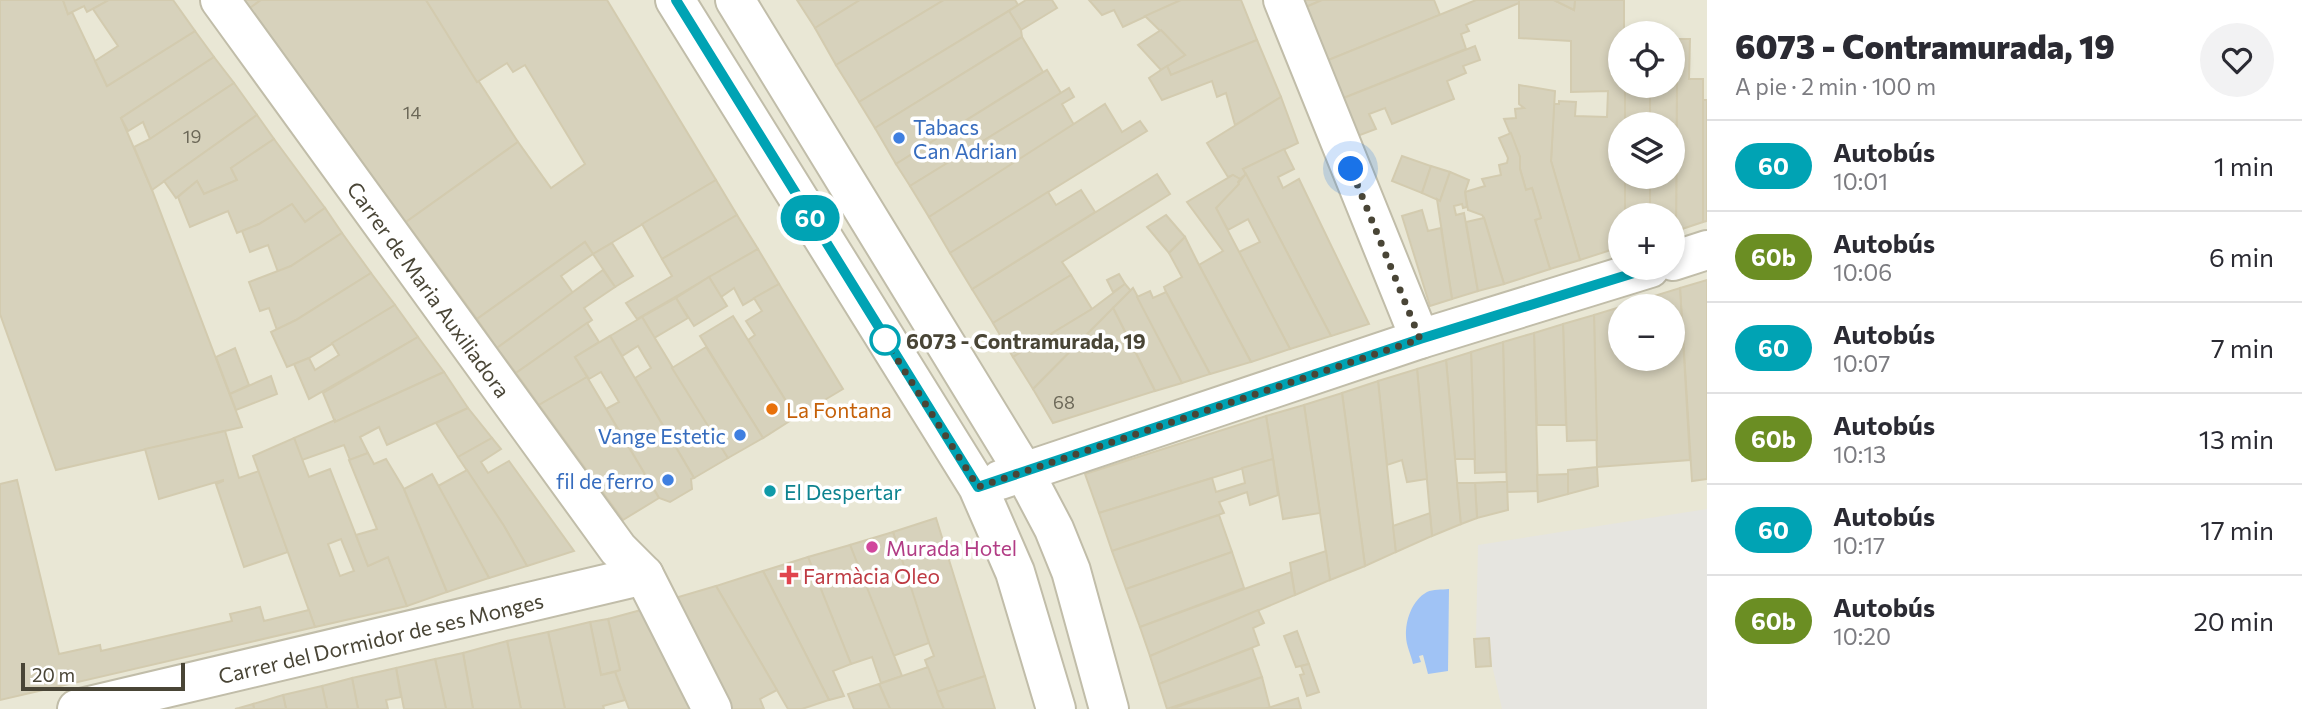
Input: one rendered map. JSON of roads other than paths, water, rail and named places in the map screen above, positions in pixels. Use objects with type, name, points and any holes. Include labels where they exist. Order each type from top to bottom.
[{"type":"street","name":"Carrer de Maria Auxiliadora","points":[[220,0],[618,549],[644,575],[712,709]]},
{"type":"street","points":[[676,0],[978,487],[1015,572],[1056,709]]},
{"type":"street","points":[[735,0],[1024,472],[1054,529],[1071,571],[1109,709]]},
{"type":"street","points":[[1283,0],[1420,339]]},
{"type":"street","points":[[1685,257],[1707,250]]},
{"type":"street","points":[[978,487],[1420,339],[1611,280]]},
{"type":"street","name":"Carrer del Dormidor de ses Monges","points":[[77,709],[644,575]]},
{"type":"water","points":[[1449,589],[1448,671],[1428,674],[1423,655],[1419,656],[1421,662],[1413,664],[1406,639],[1408,618],[1417,600],[1427,592]]},
{"type":"place","name":"Tabacs Can Adrian","points":[[899,138]]},
{"type":"place","name":"6073 - Contramurada, 19","points":[[885,340]]},
{"type":"place","name":"La Fontana","points":[[772,409]]},
{"type":"place","name":"Vange Estetic","points":[[740,435]]},
{"type":"place","name":"fil de ferro","points":[[668,480]]},
{"type":"place","name":"El Despertar","points":[[770,491]]},
{"type":"place","name":"Murada Hotel","points":[[872,547]]},
{"type":"place","name":"Farmàcia Oleo","points":[[789,575]]}]
